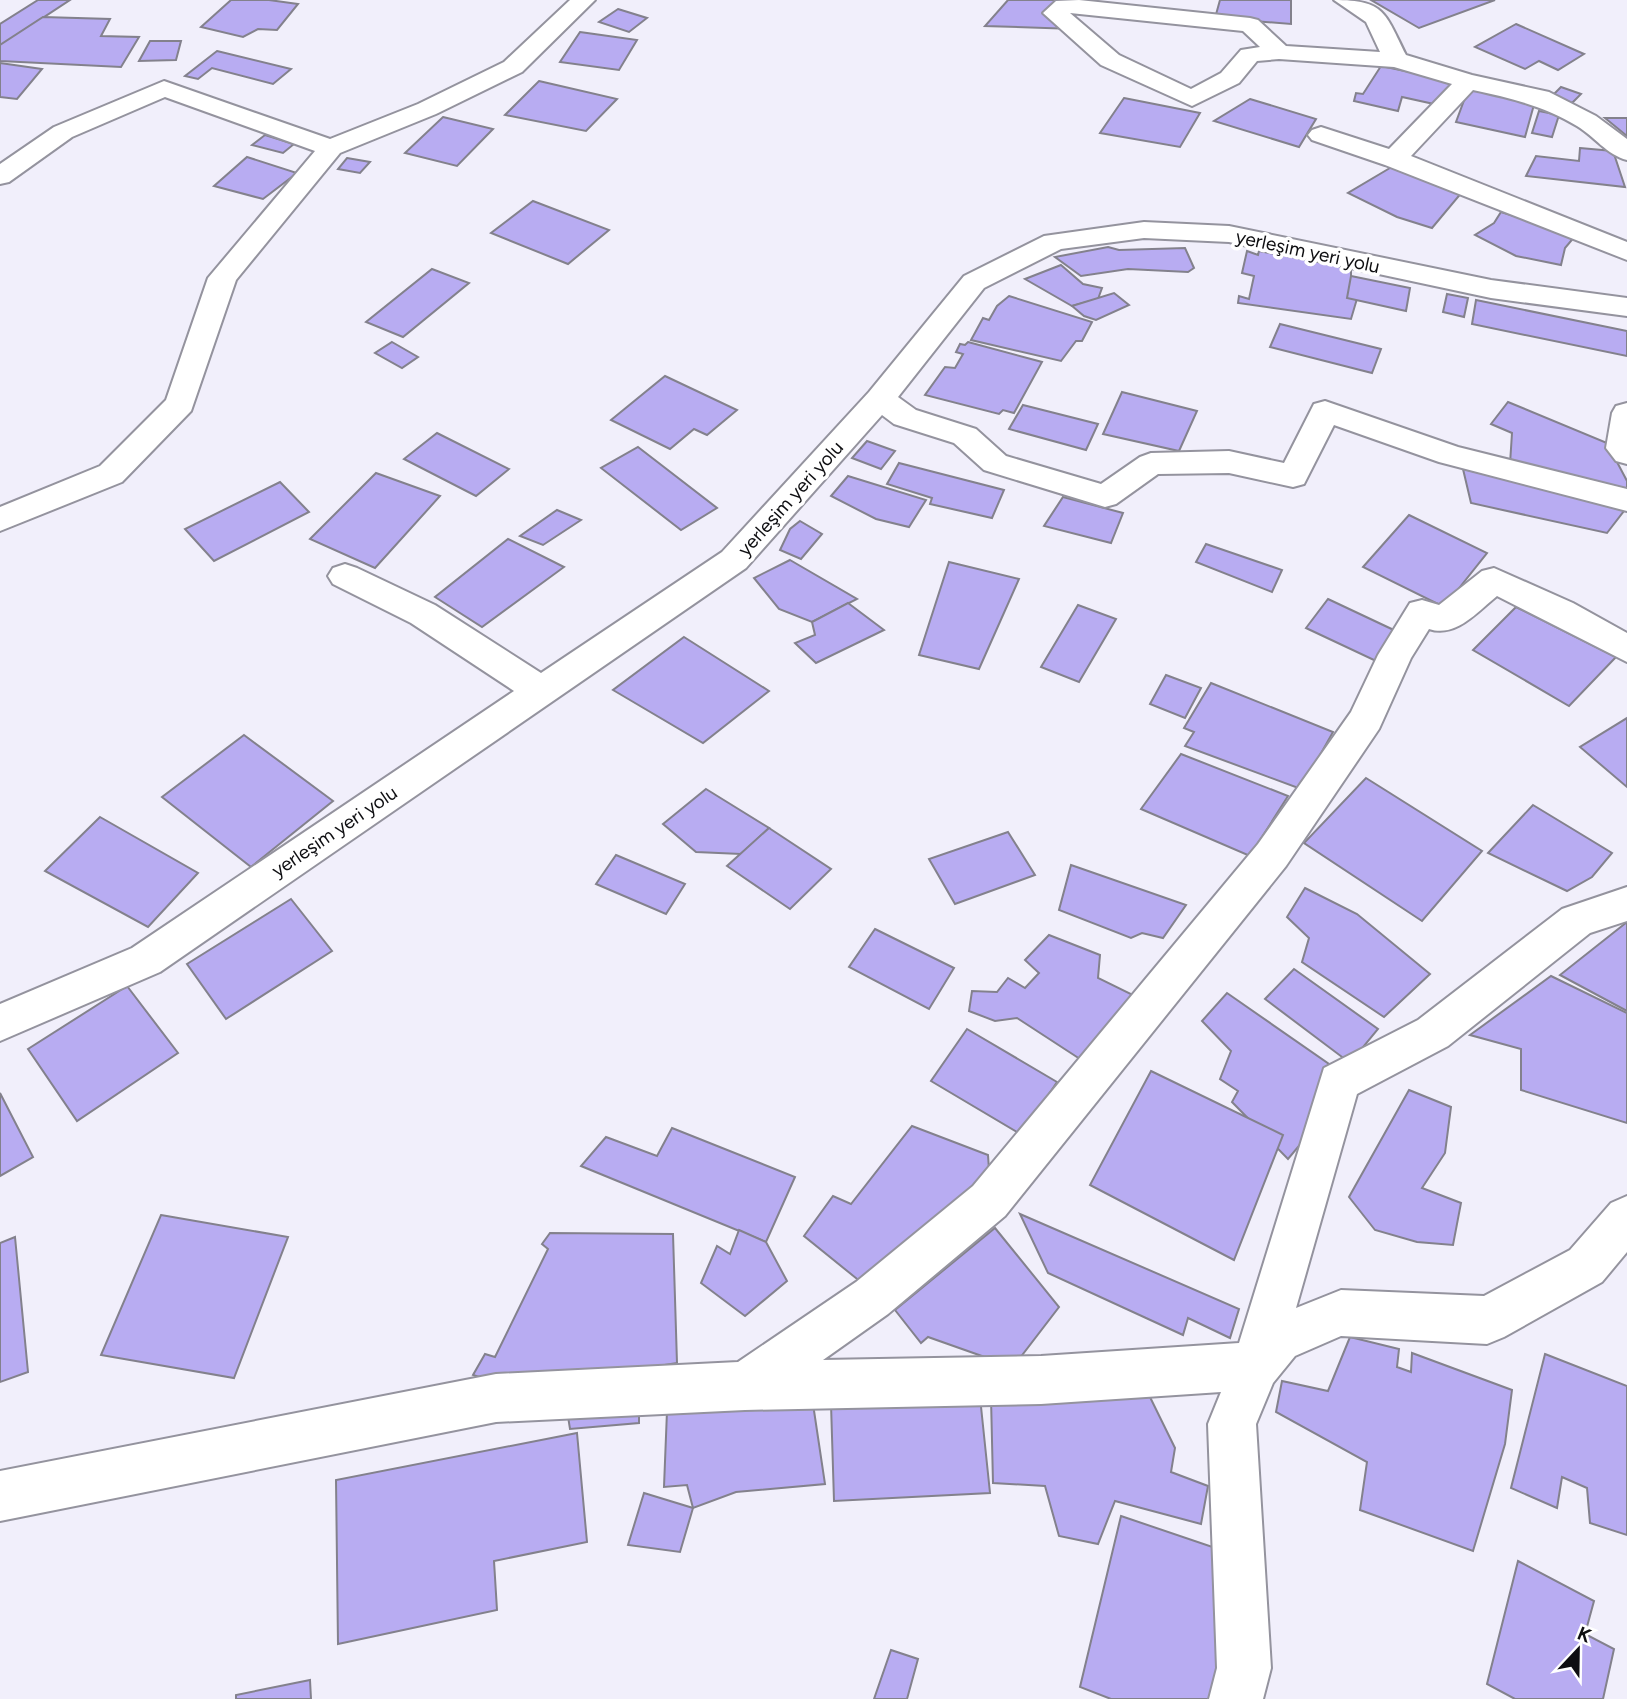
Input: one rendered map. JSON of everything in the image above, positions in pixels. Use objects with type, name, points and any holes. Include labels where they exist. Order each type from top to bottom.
[{"type":"street","points":[[0,520],[111,474],[180,404],[222,278],[331,148],[427,109],[513,68],[583,0]]},
{"type":"street","points":[[1346,0],[1376,18],[1396,60]]},
{"type":"street","points":[[1279,51],[1250,25],[1166,18],[1126,10],[1064,6],[1055,13],[1110,60],[1192,99],[1230,78],[1250,55],[1279,51],[1322,58],[1396,60],[1467,82],[1540,97],[1587,121],[1627,152]]},
{"type":"street","points":[[1394,159],[1420,130],[1448,109],[1467,82]]},
{"type":"street","points":[[0,176],[63,132],[164,88],[331,148]]},
{"type":"street","points":[[1321,135],[1394,159],[1627,253]]},
{"type":"street","name":"yerleşim yeri yolu","points":[[0,1023],[146,960],[734,560],[880,399],[974,282],[1054,242],[1144,230],[1229,234],[1491,289],[1622,310]]},
{"type":"street","points":[[1622,310],[1627,268]]},
{"type":"street","points":[[880,399],[905,417],[965,436],[995,463],[1105,496],[1151,464],[1229,462],[1293,476],[1325,411],[1450,455],[1627,500]]},
{"type":"street","points":[[1625,450],[1627,413]]},
{"type":"street","points":[[345,576],[423,614],[543,692]]},
{"type":"street","points":[[745,1387],[872,1298],[989,1201],[1272,855],[1366,719],[1395,655],[1422,612],[1442,621],[1493,580],[1561,612],[1627,649]]},
{"type":"street","points":[[1236,1699],[1244,1668],[1232,1423],[1256,1366],[1339,1082],[1433,1033],[1576,921],[1627,904]]},
{"type":"street","points":[[0,1496],[496,1398],[745,1387],[1041,1380],[1256,1366],[1278,1339],[1341,1313],[1487,1320],[1586,1266],[1627,1218]]},
{"type":"building","points":[[38,0],[70,0],[0,46],[0,24]]},
{"type":"building","points":[[231,0],[269,0],[298,4],[277,30],[258,29],[243,37],[201,27]]},
{"type":"building","points":[[1008,0],[1069,0],[1074,29],[985,26]]},
{"type":"building","points":[[1220,0],[1291,0],[1291,24],[1215,18]]},
{"type":"building","points":[[1371,0],[1495,0],[1419,28]]},
{"type":"building","points":[[618,9],[647,18],[629,32],[599,22]]},
{"type":"building","points":[[43,17],[110,19],[101,36],[139,37],[121,67],[0,61],[0,45]]},
{"type":"building","points":[[1516,24],[1584,54],[1558,70],[1539,61],[1525,69],[1475,47]]},
{"type":"building","points":[[580,32],[637,40],[619,70],[560,62]]},
{"type":"building","points":[[150,41],[181,41],[176,60],[139,61]]},
{"type":"building","points":[[217,51],[291,69],[273,84],[212,68],[198,79],[185,76]]},
{"type":"building","points":[[0,63],[42,69],[17,99],[0,97]]},
{"type":"building","points":[[1381,66],[1453,81],[1443,106],[1402,97],[1398,111],[1354,101],[1356,93],[1363,94]]},
{"type":"building","points":[[539,81],[617,99],[586,131],[505,115]]},
{"type":"building","points":[[1469,87],[1535,101],[1525,137],[1456,122]]},
{"type":"building","points":[[1561,87],[1581,94],[1572,103],[1552,96]]},
{"type":"building","points":[[1124,98],[1200,113],[1180,147],[1100,133]]},
{"type":"building","points":[[1250,99],[1316,119],[1299,147],[1214,121]]},
{"type":"building","points":[[1539,111],[1559,115],[1552,137],[1532,133]]},
{"type":"building","points":[[443,117],[493,129],[457,166],[405,153]]},
{"type":"building","points":[[1605,118],[1627,118],[1627,136]]},
{"type":"building","points":[[265,135],[294,144],[283,153],[252,145]]},
{"type":"building","points":[[1580,148],[1613,151],[1625,187],[1526,176],[1536,156],[1579,161]]},
{"type":"building","points":[[247,157],[297,173],[263,199],[214,186]]},
{"type":"building","points":[[347,158],[370,162],[360,173],[338,169]]},
{"type":"building","points":[[1395,165],[1463,191],[1432,228],[1397,217],[1348,193]]},
{"type":"building","points":[[533,201],[609,230],[568,264],[491,233]]},
{"type":"building","points":[[1501,212],[1576,235],[1565,248],[1561,265],[1516,256],[1475,235],[1494,223]]},
{"type":"building","points":[[1108,247],[1119,250],[1185,248],[1194,268],[1188,272],[1128,269],[1081,276],[1055,257]]},
{"type":"building","points":[[1247,251],[1258,255],[1259,251],[1351,268],[1351,290],[1359,292],[1351,319],[1238,303],[1239,296],[1249,299],[1254,276],[1242,273]]},
{"type":"building","points":[[1061,265],[1083,284],[1102,288],[1098,299],[1072,306],[1025,279]]},
{"type":"building","points":[[432,269],[469,283],[403,337],[366,322]]},
{"type":"building","points":[[1351,276],[1410,288],[1406,311],[1347,298]]},
{"type":"building","points":[[1114,293],[1129,305],[1096,320],[1084,316],[1072,306]]},
{"type":"building","points":[[1447,294],[1468,298],[1464,317],[1443,312]]},
{"type":"building","points":[[1009,296],[1092,322],[1082,341],[1076,341],[1061,361],[971,340],[983,318],[989,320],[997,306]]},
{"type":"building","points":[[1476,300],[1627,331],[1627,356],[1472,324]]},
{"type":"building","points":[[1280,324],[1381,349],[1372,373],[1270,347]]},
{"type":"building","points":[[392,342],[418,357],[402,368],[375,353]]},
{"type":"building","points":[[968,342],[1042,362],[1014,413],[1003,410],[999,414],[925,395],[945,367],[955,368],[963,354],[956,352],[960,344],[965,345]]},
{"type":"building","points":[[665,376],[737,410],[707,435],[694,429],[670,449],[611,420]]},
{"type":"building","points":[[1122,392],[1197,411],[1179,451],[1103,434]]},
{"type":"building","points":[[1508,402],[1607,443],[1627,481],[1627,493],[1510,464],[1512,433],[1491,424]]},
{"type":"building","points":[[1023,405],[1098,424],[1086,450],[1009,429]]},
{"type":"building","points":[[437,433],[509,469],[476,496],[404,459]]},
{"type":"building","points":[[867,441],[895,451],[881,469],[852,458]]},
{"type":"building","points":[[638,447],[717,508],[681,530],[601,468]]},
{"type":"building","points":[[899,463],[1004,490],[992,518],[930,504],[932,498],[887,484]]},
{"type":"building","points":[[1463,469],[1627,507],[1607,533],[1471,503]]},
{"type":"building","points":[[376,473],[440,496],[375,568],[310,539]]},
{"type":"building","points":[[848,476],[926,500],[909,527],[876,519],[831,496]]},
{"type":"building","points":[[280,482],[309,512],[214,561],[185,529]]},
{"type":"building","points":[[1063,497],[1123,513],[1111,543],[1044,526]]},
{"type":"building","points":[[557,510],[581,520],[543,545],[520,536]]},
{"type":"building","points":[[1409,515],[1487,553],[1444,607],[1363,567]]},
{"type":"building","points":[[800,521],[822,534],[801,559],[780,550],[790,529]]},
{"type":"building","points":[[508,539],[564,567],[482,627],[435,597]]},
{"type":"building","points":[[1206,544],[1282,570],[1272,592],[1196,562]]},
{"type":"building","points":[[790,560],[857,599],[812,622],[779,609],[754,578]]},
{"type":"building","points":[[949,562],[1019,579],[979,669],[919,655]]},
{"type":"building","points":[[1328,599],[1398,632],[1376,661],[1306,628]]},
{"type":"building","points":[[848,603],[884,630],[816,663],[795,643],[815,635],[812,622]]},
{"type":"building","points":[[1078,605],[1116,619],[1079,682],[1041,667]]},
{"type":"building","points":[[1516,607],[1616,657],[1569,706],[1473,650]]},
{"type":"building","points":[[684,637],[769,691],[703,743],[613,690]]},
{"type":"building","points":[[1166,675],[1201,688],[1185,718],[1150,704]]},
{"type":"building","points":[[1211,683],[1333,732],[1301,789],[1185,746],[1194,732],[1184,728]]},
{"type":"building","points":[[1627,718],[1627,787],[1580,747]]},
{"type":"building","points":[[244,735],[333,801],[251,867],[162,797]]},
{"type":"building","points":[[1181,754],[1288,796],[1250,856],[1141,809]]},
{"type":"building","points":[[1366,778],[1482,851],[1422,921],[1304,843]]},
{"type":"building","points":[[706,789],[769,828],[741,854],[696,852],[663,824]]},
{"type":"building","points":[[1533,805],[1612,853],[1592,877],[1567,891],[1488,853]]},
{"type":"building","points":[[100,817],[198,873],[148,927],[45,871]]},
{"type":"building","points":[[769,828],[831,869],[790,909],[727,866]]},
{"type":"building","points":[[1008,832],[1035,875],[955,904],[929,859]]},
{"type":"building","points":[[616,855],[685,884],[666,914],[596,884]]},
{"type":"building","points":[[1071,865],[1186,905],[1163,938],[1142,933],[1131,938],[1059,910]]},
{"type":"building","points":[[1305,888],[1357,914],[1430,974],[1384,1017],[1302,962],[1309,938],[1287,917]]},
{"type":"building","points":[[291,899],[332,951],[226,1019],[187,964]]},
{"type":"building","points":[[1627,922],[1627,1011],[1560,975]]},
{"type":"building","points":[[875,929],[954,968],[929,1009],[849,967]]},
{"type":"building","points":[[1049,935],[1100,955],[1098,978],[1137,997],[1080,1059],[1017,1018],[995,1021],[969,1011],[972,991],[997,992],[1008,978],[1025,988],[1039,973],[1025,960]]},
{"type":"building","points":[[1294,969],[1378,1029],[1350,1063],[1265,999]]},
{"type":"building","points":[[1551,976],[1627,1013],[1627,1123],[1521,1090],[1521,1049],[1470,1035]]},
{"type":"building","points":[[127,986],[178,1053],[77,1121],[28,1049]]},
{"type":"building","points":[[1227,993],[1329,1064],[1314,1128],[1288,1159],[1232,1102],[1238,1091],[1220,1079],[1231,1051],[1202,1021]]},
{"type":"building","points":[[967,1029],[1057,1082],[1022,1135],[931,1081]]},
{"type":"building","points":[[1151,1071],[1283,1135],[1234,1260],[1090,1185]]},
{"type":"building","points":[[1409,1090],[1451,1107],[1445,1153],[1422,1188],[1461,1203],[1453,1245],[1417,1242],[1375,1230],[1349,1197]]},
{"type":"building","points":[[0,1093],[33,1157],[0,1176]]},
{"type":"building","points":[[912,1126],[988,1155],[990,1185],[867,1287],[804,1236],[833,1196],[851,1204]]},
{"type":"building","points":[[672,1128],[795,1177],[766,1242],[581,1166],[606,1137],[657,1156]]},
{"type":"building","points":[[1020,1214],[1239,1309],[1230,1338],[1188,1318],[1183,1335],[1048,1273]]},
{"type":"building","points":[[161,1215],[288,1237],[234,1378],[101,1355]]},
{"type":"building","points":[[995,1228],[1059,1307],[1013,1367],[928,1337],[921,1343],[895,1310]]},
{"type":"building","points":[[739,1230],[766,1242],[787,1281],[745,1316],[701,1283],[717,1246],[730,1254]]},
{"type":"building","points":[[550,1233],[673,1234],[677,1363],[639,1369],[639,1423],[570,1429],[566,1404],[473,1375],[485,1354],[495,1357],[548,1249],[542,1244]]},
{"type":"building","points":[[15,1237],[28,1372],[0,1382],[0,1243]]},
{"type":"building","points":[[1350,1337],[1399,1349],[1397,1367],[1411,1372],[1412,1353],[1512,1390],[1505,1444],[1473,1551],[1360,1510],[1367,1462],[1276,1412],[1282,1381],[1328,1391]]},
{"type":"building","points":[[1545,1354],[1627,1386],[1627,1535],[1590,1523],[1587,1488],[1562,1477],[1557,1508],[1511,1488]]},
{"type":"building","points":[[1147,1391],[1175,1448],[1171,1472],[1208,1486],[1201,1524],[1115,1501],[1098,1544],[1059,1536],[1045,1486],[993,1483],[991,1398]]},
{"type":"building","points":[[980,1397],[990,1493],[834,1501],[831,1404]]},
{"type":"building","points":[[813,1404],[825,1484],[736,1492],[693,1508],[687,1485],[664,1487],[667,1411]]},
{"type":"building","points":[[577,1433],[587,1542],[494,1561],[497,1610],[338,1644],[336,1480]]},
{"type":"building","points":[[644,1493],[693,1508],[680,1552],[628,1545]]},
{"type":"building","points":[[1121,1516],[1239,1556],[1236,1699],[1111,1699],[1080,1687]]},
{"type":"building","points":[[1518,1561],[1594,1601],[1585,1634],[1614,1649],[1603,1699],[1515,1699],[1487,1684]]},
{"type":"building","points":[[891,1650],[918,1659],[907,1699],[874,1699]]},
{"type":"building","points":[[310,1680],[311,1699],[236,1699],[236,1695]]}]
